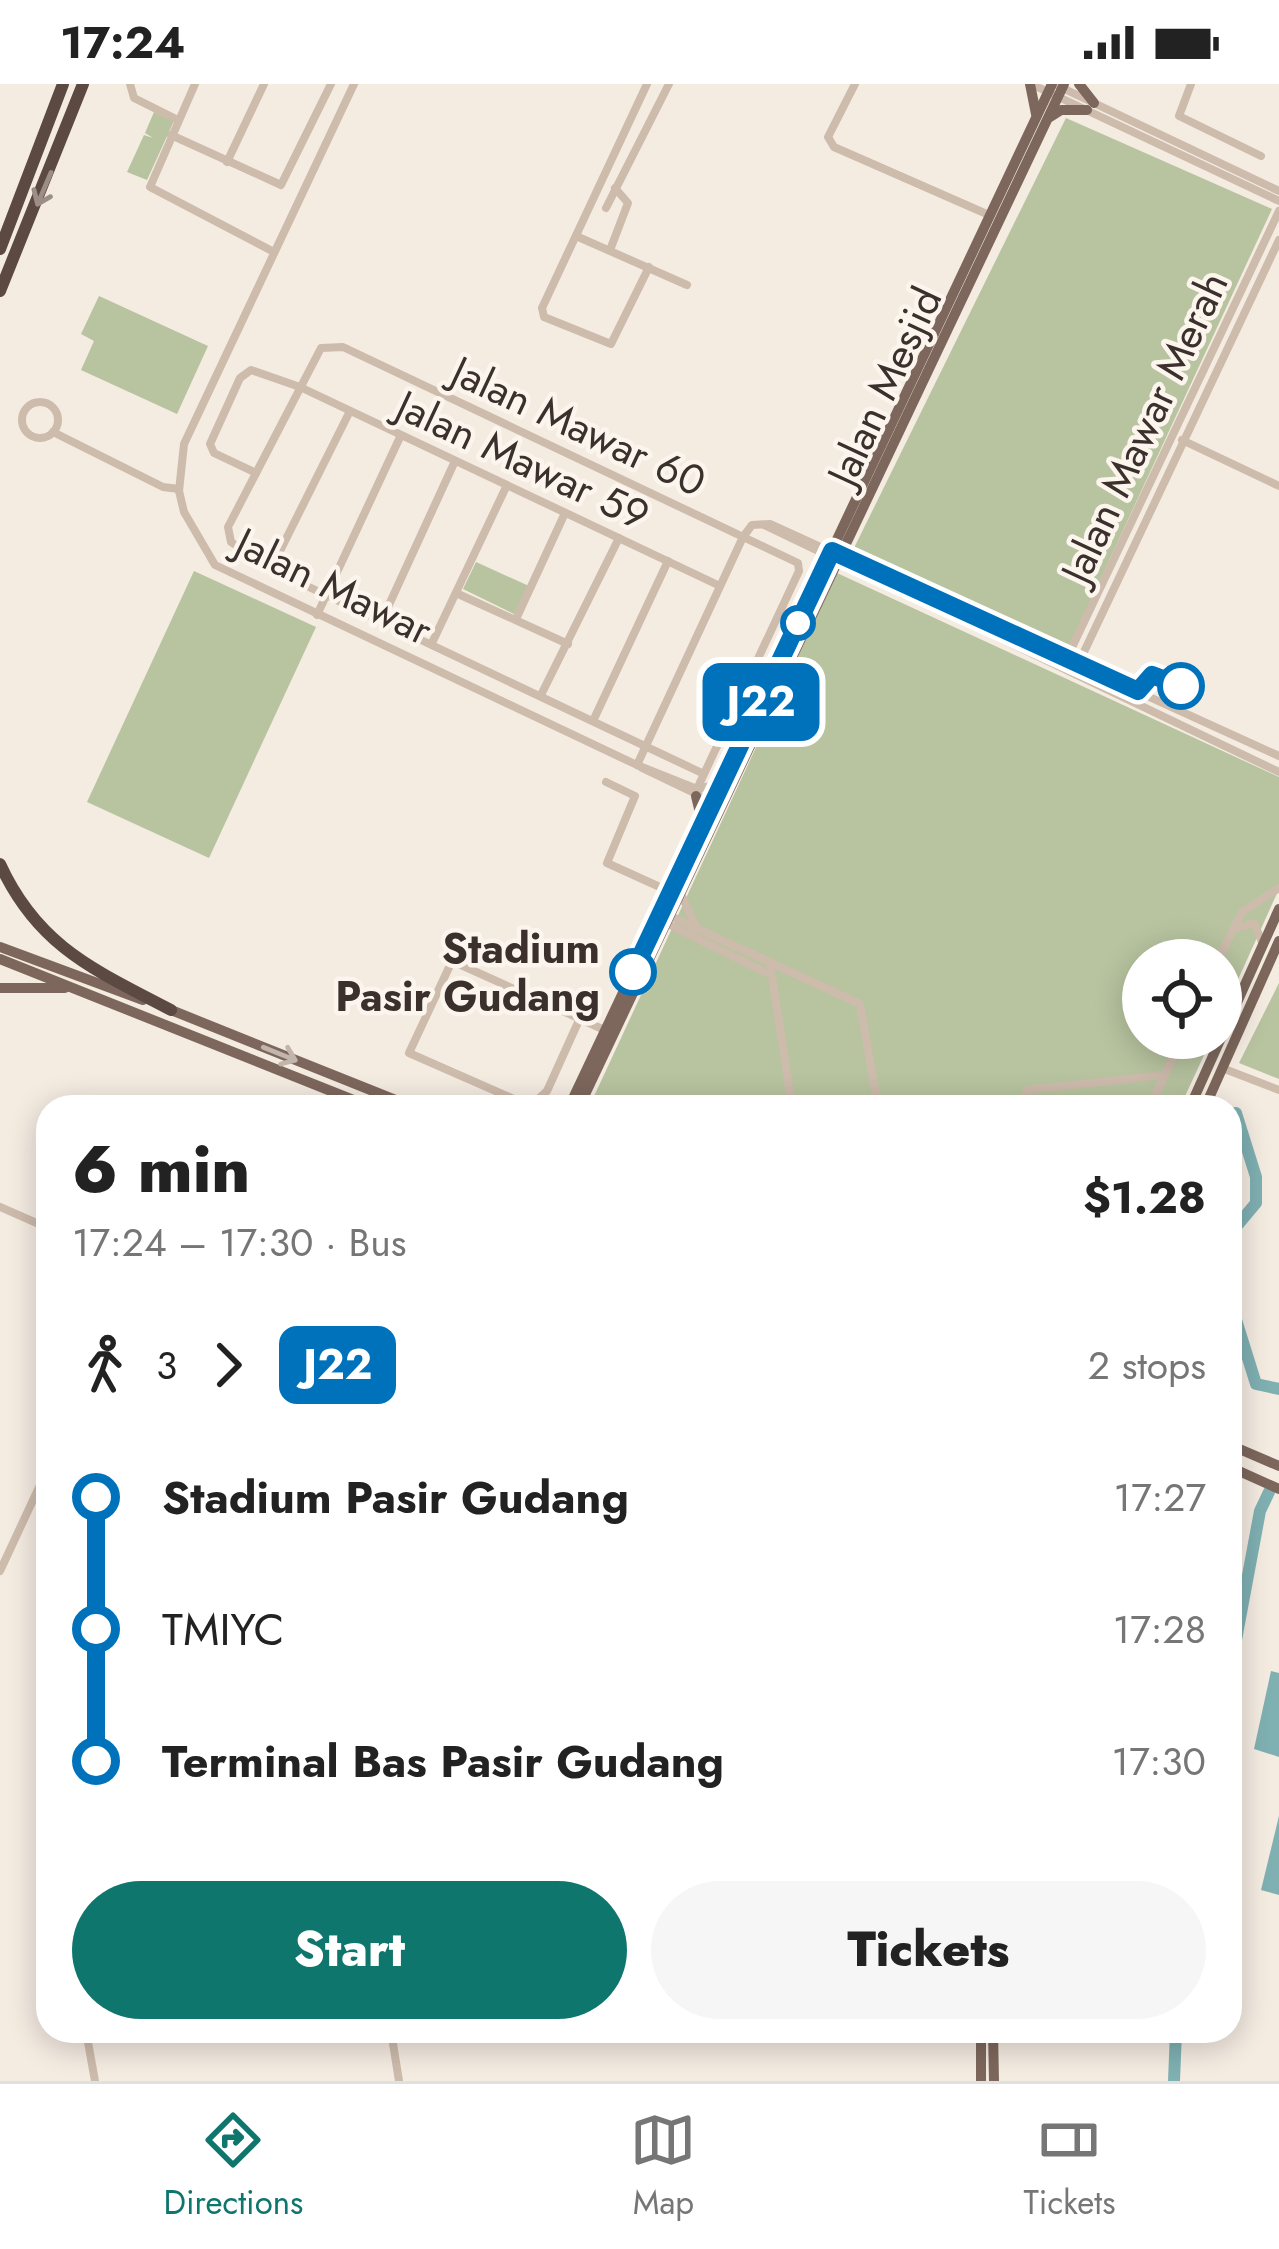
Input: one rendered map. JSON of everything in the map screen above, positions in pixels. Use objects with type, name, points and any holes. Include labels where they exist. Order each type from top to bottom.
[{"type":"highway","points":[[0,249],[63,84]]},
{"type":"highway","points":[[0,291],[82,84]]},
{"type":"highway","points":[[0,864],[30,917],[54,943],[171,1010]]},
{"type":"main road","points":[[1030,84],[1039,122],[1061,110],[1090,107],[1079,84]]},
{"type":"main road","name":"Jalan Mesjid","points":[[584,1095],[609,1032],[1056,88]]},
{"type":"main road","name":"Jalan Mesjid","points":[[677,893],[702,824],[717,804],[723,781],[834,557],[989,215],[1039,122]]},
{"type":"main road","points":[[696,792],[702,824]]},
{"type":"main road","points":[[1242,991],[1279,909]]},
{"type":"main road","name":"Jalan Mesjid","points":[[575,1095],[658,940],[664,918]]},
{"type":"main road","points":[[1222,1069],[1279,941]]},
{"type":"main road","points":[[0,947],[383,1095]]},
{"type":"main road","points":[[0,959],[340,1095]]},
{"type":"main road","points":[[0,988],[74,988]]},
{"type":"main road","points":[[1206,1095],[1215,1059]]},
{"type":"main road","points":[[1216,1059],[1222,1069]]},
{"type":"main road","points":[[1206,1089],[1214,1069],[1222,1069]]},
{"type":"main road","points":[[1201,1095],[1225,1076],[1237,1075]]},
{"type":"main road","points":[[1242,1450],[1279,1466]]},
{"type":"main road","points":[[1242,1472],[1279,1489]]},
{"type":"main road","points":[[981,2043],[981,2081]]},
{"type":"main road","points":[[993,2043],[994,2081]]},
{"type":"street","points":[[195,84],[150,187],[274,252]]},
{"type":"street","points":[[227,162],[264,84]]},
{"type":"street","points":[[171,135],[281,185],[331,84]]},
{"type":"street","points":[[53,432],[164,487],[179,489],[184,444],[354,84]]},
{"type":"street","points":[[646,84],[542,308],[544,317],[595,342],[615,341],[649,267]]},
{"type":"street","points":[[606,208],[668,84]]},
{"type":"street","points":[[855,84],[828,137],[834,147],[989,215]]},
{"type":"street","points":[[1030,84],[1056,88],[1279,201]]},
{"type":"street","points":[[1191,84],[1179,116],[1261,156]]},
{"type":"street","points":[[130,89],[178,120]]},
{"type":"street","points":[[1090,107],[1279,191]]},
{"type":"street","points":[[612,158],[626,165]]},
{"type":"street","points":[[610,250],[628,203],[615,188]]},
{"type":"street","name":"Jalan Mawar Merah","points":[[1062,668],[1279,211]]},
{"type":"street","points":[[576,236],[687,285]]},
{"type":"street","name":"Jalan Mawar Merah","points":[[1074,673],[1279,240]]},
{"type":"street","name":"Jalan Mawar 60","points":[[300,387],[320,348],[338,345],[794,561],[799,571],[704,774]]},
{"type":"street","name":"Jalan Mawar 59","points":[[256,473],[214,453],[211,445],[240,378],[257,370],[720,586]]},
{"type":"street","points":[[300,387],[228,527],[231,542],[271,569],[704,774],[696,792]]},
{"type":"street","points":[[41,400],[54,407],[58,419],[53,432],[39,439],[22,428],[30,405],[41,400]]},
{"type":"street","points":[[271,569],[350,411]]},
{"type":"street","points":[[317,615],[401,435]]},
{"type":"street","points":[[1182,440],[1279,486]]},
{"type":"street","points":[[382,620],[455,461]]},
{"type":"street","points":[[432,644],[507,485]]},
{"type":"street","name":"Jalan Mawar","points":[[179,489],[189,529],[214,565],[717,804]]},
{"type":"street","points":[[516,619],[565,513]]},
{"type":"street","points":[[639,766],[743,537],[752,525],[764,525],[1279,772]]},
{"type":"street","points":[[541,695],[619,538]]},
{"type":"street","points":[[834,557],[1068,657],[1279,756]]},
{"type":"street","points":[[592,721],[668,561]]},
{"type":"street","points":[[456,592],[568,644]]},
{"type":"street","points":[[696,792],[723,781]]},
{"type":"street","points":[[606,782],[635,796],[607,862],[677,893],[698,930]]},
{"type":"street","points":[[1228,939],[1246,908],[1279,888]]},
{"type":"street","points":[[664,918],[860,1004],[876,1095]]},
{"type":"street","points":[[664,918],[772,975]]},
{"type":"street","points":[[1232,930],[1254,923],[1262,933],[1262,947]]},
{"type":"street","points":[[658,940],[685,932]]},
{"type":"street","points":[[505,1095],[409,1052],[452,961],[609,1032]]},
{"type":"street","points":[[770,963],[790,1095]]},
{"type":"street","points":[[543,1095],[580,1018]]},
{"type":"street","points":[[1155,1095],[1171,1059]]},
{"type":"street","points":[[1222,1069],[1279,1090]]},
{"type":"street","points":[[1025,1095],[1028,1090],[1164,1075]]},
{"type":"street","points":[[0,1208],[36,1223]]},
{"type":"street","points":[[0,1571],[36,1494]]},
{"type":"street","points":[[88,2043],[95,2081]]},
{"type":"street","points":[[393,2043],[399,2081]]},
{"type":"green space","points":[[154,112],[174,121],[147,180],[127,172],[144,135],[153,138],[145,133]]},
{"type":"green space","points":[[1066,118],[1272,209],[1068,649],[854,548]]},
{"type":"green space","points":[[99,296],[208,346],[177,414],[81,370],[94,341],[81,334]]},
{"type":"green space","points":[[476,562],[529,586],[514,614],[463,589]]},
{"type":"green space","points":[[194,571],[316,627],[209,858],[87,802]]},
{"type":"green space","points":[[837,573],[1279,777],[1279,889],[1242,971],[1242,939],[1122,939],[1122,1059],[1202,1059],[1186,1095],[595,1095]]},
{"type":"green space","points":[[1279,983],[1279,1079],[1239,1063]]},
{"type":"water","points":[[1271,1671],[1279,1673],[1279,1757],[1254,1749]]},
{"type":"water","points":[[1279,1816],[1279,1895],[1261,1890]]},
{"type":"waterway","points":[[1242,1132],[1256,1177],[1256,1203],[1242,1220]]},
{"type":"waterway","points":[[1242,1339],[1256,1384],[1279,1389]]},
{"type":"waterway","points":[[1242,1608],[1260,1511],[1269,1492]]},
{"type":"waterway","points":[[1174,2081],[1176,2043]]},
{"type":"bus line","name":"J22","points":[[633,972],[832,551],[1138,691],[1152,675],[1181,686]]},
{"type":"place","name":"Stadium Pasir Gudang","points":[[633,972]]}]
